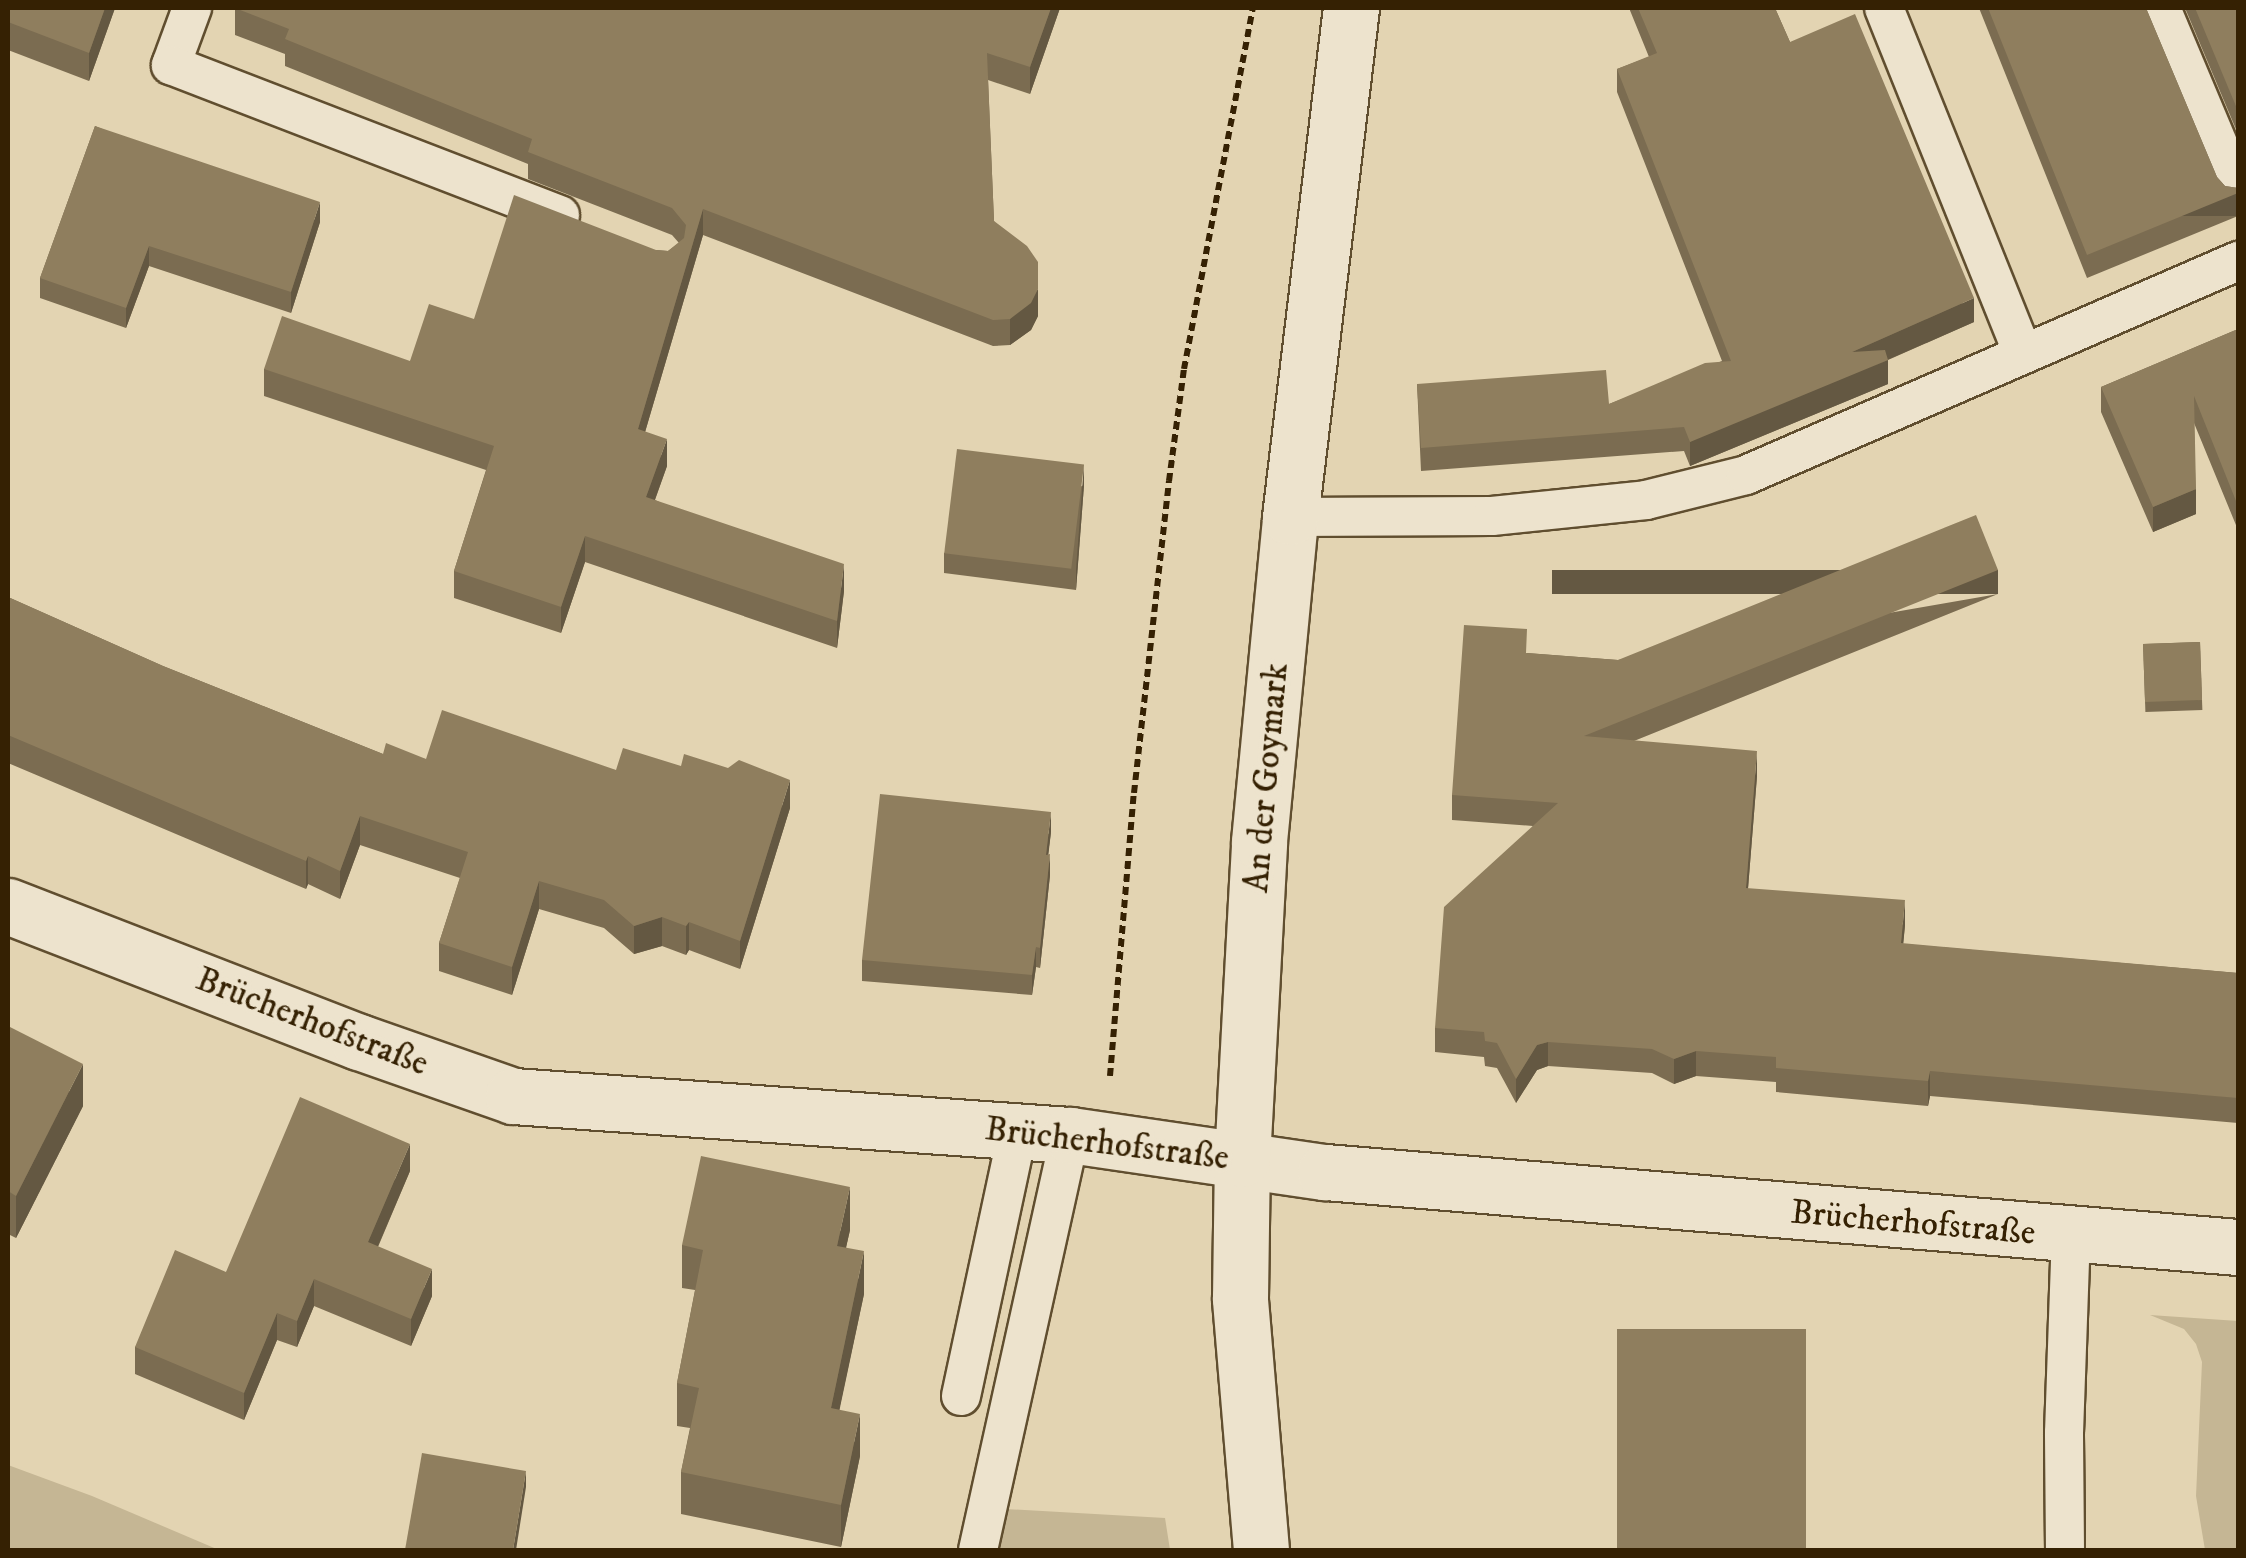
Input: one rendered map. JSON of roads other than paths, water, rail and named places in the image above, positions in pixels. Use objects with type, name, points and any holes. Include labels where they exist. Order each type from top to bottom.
[{"type":"street","name":"An der Goymark","points":[[1261,1550],[1242,1344],[1242,1159],[1259,840],[1290,516],[1351,8]]},
{"type":"street","name":"Brücherhofstraße","points":[[8,906],[359,1042],[513,1096],[1044,1133],[1325,1172],[2238,1247]]},
{"type":"lane","points":[[192,8],[171,64],[591,227]]},
{"type":"lane","points":[[1884,8],[2023,354]]},
{"type":"lane","points":[[2162,8],[2238,191]]},
{"type":"lane","points":[[1290,516],[1492,516],[1646,500],[1746,475],[2238,261]]},
{"type":"lane","points":[[961,1396],[1044,1133]]},
{"type":"lane","points":[[978,1550],[1044,1133]]},
{"type":"lane","points":[[2066,1550],[2064,1433],[2070,1236]]}]
